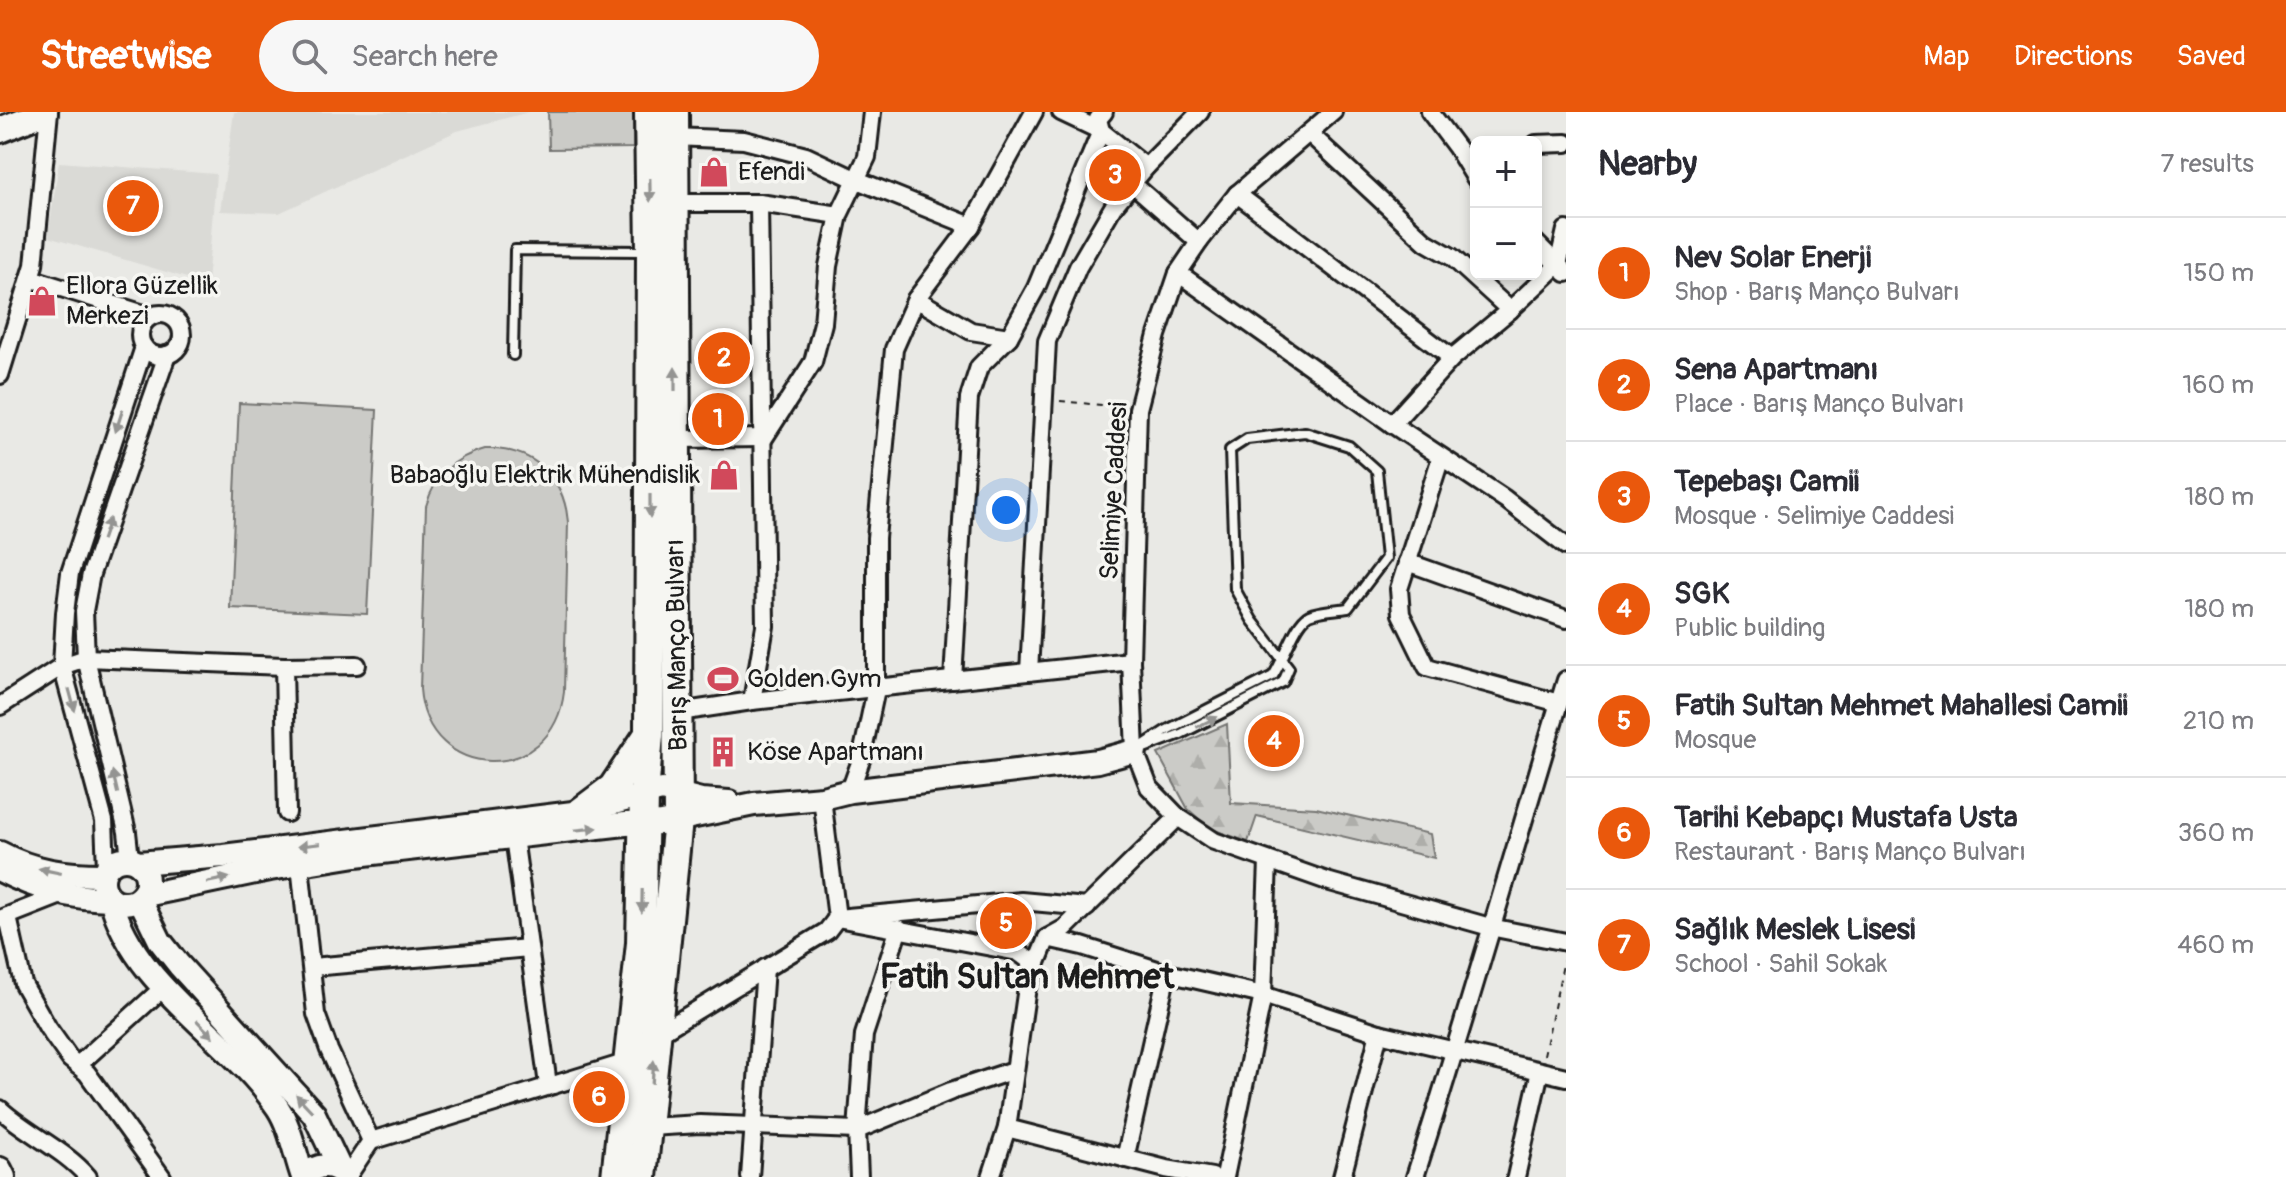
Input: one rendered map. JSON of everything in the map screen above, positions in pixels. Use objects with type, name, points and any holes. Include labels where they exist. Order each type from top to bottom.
[{"type":"highway","name":"Barış Manço Bulvarı","points":[[616,1177],[641,943],[649,734],[649,112]]},
{"type":"highway","name":"Barış Manço Bulvarı","points":[[642,1177],[678,807],[674,124]]},
{"type":"highway","points":[[581,812],[613,788],[649,734]]},
{"type":"main road","points":[[0,130],[47,112]]},
{"type":"street","points":[[0,375],[34,265],[47,112]]},
{"type":"street","points":[[764,438],[813,362],[823,323],[828,266],[839,215],[867,157],[872,112]]},
{"type":"street","points":[[850,791],[861,760],[876,689],[876,538],[894,349],[916,299],[971,226],[1034,112]]},
{"type":"street","points":[[1061,112],[1101,131],[1146,167]]},
{"type":"street","points":[[953,680],[969,398],[979,367],[1009,337],[1036,288],[1101,131],[1098,119],[1104,112]]},
{"type":"street","points":[[1029,672],[1047,341],[1078,267],[1113,207],[1146,167],[1200,112]]},
{"type":"street","name":"Selimiye Caddesi","points":[[1333,112],[1237,194],[1199,242],[1178,273],[1157,335],[1138,409],[1131,661],[1135,751],[1149,787],[1178,817],[1214,841],[1268,861],[1490,927],[1566,942]]},
{"type":"street","points":[[1430,112],[1470,169]]},
{"type":"street","points":[[674,124],[806,156],[971,226]]},
{"type":"street","points":[[1309,133],[1426,242],[1452,257],[1510,310]]},
{"type":"street","points":[[1542,144],[1566,143]]},
{"type":"street","points":[[1457,148],[1470,147]]},
{"type":"street","points":[[1133,184],[1199,242]]},
{"type":"street","points":[[1237,194],[1452,358]]},
{"type":"street","points":[[675,203],[759,203],[839,215]]},
{"type":"street","points":[[752,701],[765,626],[759,203]]},
{"type":"street","points":[[1392,424],[1452,358],[1562,269],[1566,230]]},
{"type":"street","points":[[1542,249],[1562,269]]},
{"type":"street","points":[[1178,273],[1392,424],[1505,499],[1566,546]]},
{"type":"street","points":[[30,278],[150,316]]},
{"type":"street","points":[[916,299],[971,331],[1009,337]]},
{"type":"street","points":[[167,355],[159,356],[144,347],[140,339],[140,331],[150,316],[158,313],[167,314],[180,326],[180,343],[167,355],[91,574],[84,611],[86,658],[134,861],[147,879],[140,897],[160,941],[314,1114],[345,1175]]},
{"type":"street","points":[[144,347],[70,573],[62,666],[104,821],[103,888],[125,933],[148,968],[280,1110],[303,1177],[321,1165],[331,1166],[345,1175]]},
{"type":"street","points":[[675,439],[764,438]]},
{"type":"street","points":[[1441,457],[1399,589],[1401,614],[1427,667],[1559,703]]},
{"type":"street","points":[[1407,562],[1566,619]]},
{"type":"street","points":[[0,706],[62,666],[86,658],[284,666],[357,665]]},
{"type":"street","points":[[679,712],[752,701],[1131,661]]},
{"type":"street","points":[[284,666],[287,813]]},
{"type":"street","points":[[1415,1177],[1566,680]]},
{"type":"street","points":[[0,853],[18,863],[53,873],[104,872],[121,859],[134,861],[236,855],[581,812],[644,809],[661,823],[678,807],[822,798],[850,791],[1098,761],[1135,751]]},
{"type":"street","points":[[0,870],[29,885],[61,895],[124,903],[140,897],[300,865],[514,837],[644,809],[662,790],[678,807]]},
{"type":"street","points":[[656,1035],[827,931],[837,918],[822,798]]},
{"type":"street","points":[[991,1177],[1007,1128],[1027,987],[1047,938],[1065,928],[1178,817]]},
{"type":"street","points":[[514,837],[548,1085]]},
{"type":"street","points":[[1225,1177],[1263,995],[1268,861]]},
{"type":"street","points":[[300,865],[316,1014],[371,1141]]},
{"type":"street","points":[[61,895],[4,918],[23,984],[70,1059],[87,1073],[162,1177]]},
{"type":"street","points":[[837,918],[1021,901],[1087,907]]},
{"type":"street","points":[[837,918],[1018,952],[1036,965]]},
{"type":"street","points":[[859,1177],[857,1130],[864,1035],[899,928]]},
{"type":"street","points":[[1047,938],[1167,973],[1263,995],[1379,1033],[1566,1077]]},
{"type":"street","points":[[312,967],[529,948]]},
{"type":"street","points":[[750,1177],[765,968]]},
{"type":"street","points":[[1125,1159],[1167,973]]},
{"type":"street","points":[[78,1065],[164,987]]},
{"type":"street","points":[[1342,1177],[1379,1033]]},
{"type":"street","points":[[345,1175],[371,1141],[628,1062]]},
{"type":"street","points":[[649,1127],[700,1124],[857,1130],[951,1091],[1014,1070]]},
{"type":"street","points":[[1516,1177],[1540,1071]]},
{"type":"street","points":[[0,1109],[17,1125],[76,1163],[88,1177]]},
{"type":"street","points":[[1007,1128],[1125,1159],[1165,1173],[1212,1177]]},
{"type":"street","points":[[0,1169],[4,1177]]},
{"type":"lane","points":[[513,355],[515,250],[651,251]]},
{"type":"lane","points":[[1135,751],[1165,731],[1273,676],[1284,660],[1298,624],[1310,614],[1348,608],[1386,558],[1377,471],[1349,446],[1305,432],[1247,439],[1230,450],[1235,589],[1252,620],[1284,660]]},
{"type":"path","points":[[1043,399],[1138,409]]},
{"type":"path","points":[[1540,1071],[1566,949]]},
{"type":"shaded area","points":[[234,112],[529,112],[457,131],[279,213],[220,211]]},
{"type":"shaded area","points":[[59,162],[216,174],[207,284],[48,237]]},
{"type":"green space","points":[[548,112],[633,112],[633,148],[549,149]]},
{"type":"green space","points":[[239,403],[377,410],[367,614],[230,608]]},
{"type":"green space","points":[[485,449],[517,453],[542,467],[560,490],[568,522],[564,692],[555,723],[538,744],[515,757],[490,761],[466,756],[444,742],[428,720],[420,689],[426,506],[440,476],[447,469],[464,457]]},
{"type":"green space","points":[[1227,724],[1231,803],[1316,808],[1430,834],[1434,858],[1257,816],[1248,842],[1209,828],[1188,809],[1158,754]]},
{"type":"place","name":"Efendi","points":[[714,172]]},
{"type":"place","name":"Tepebaşı Camii","points":[[1115,175]]},
{"type":"place","name":"Sağlık Meslek Lisesi","points":[[133,206]]},
{"type":"place","name":"Ellora Güzellik Merkezi","points":[[42,301]]},
{"type":"place","name":"Sena Apartmanı","points":[[724,358]]},
{"type":"place","name":"Nev Solar Enerji","points":[[718,419]]},
{"type":"place","name":"Babaoğlu Elektrik Mühendislik","points":[[724,475]]},
{"type":"place","name":"Golden Gym","points":[[723,679]]},
{"type":"place","name":"SGK","points":[[1274,741]]},
{"type":"place","name":"Köse Apartmanı","points":[[723,752]]},
{"type":"place","name":"Fatih Sultan Mehmet Mahallesi Camii","points":[[1006,923]]},
{"type":"place","name":"Tarihi Kebapçı Mustafa Usta","points":[[599,1097]]},
{"type":"district","name":"Fatih Sultan Mehmet","points":[[1027,977]]}]
